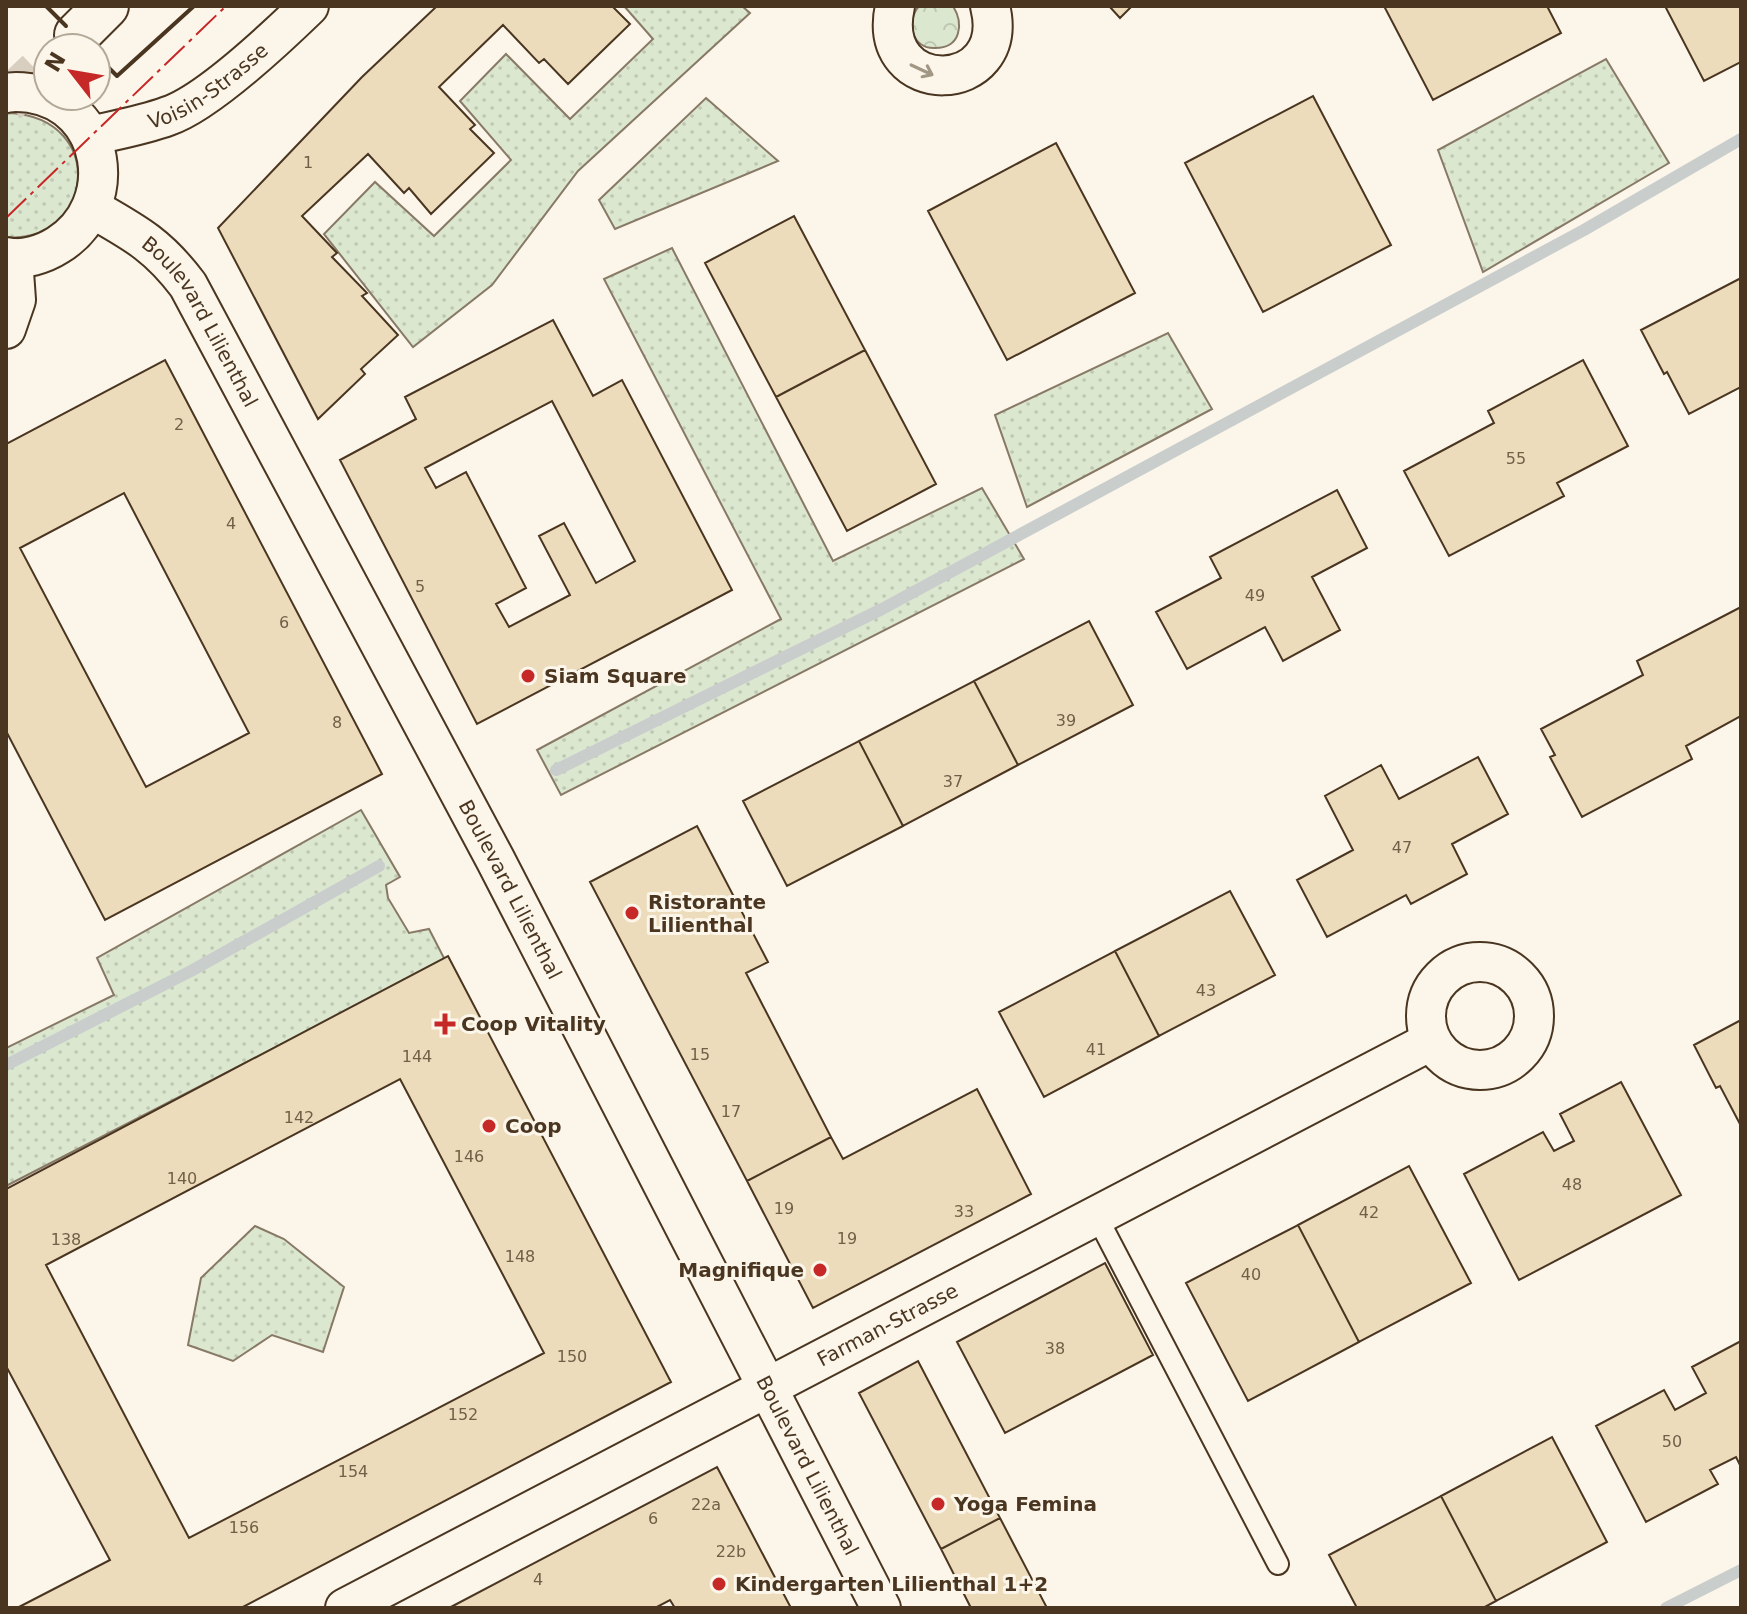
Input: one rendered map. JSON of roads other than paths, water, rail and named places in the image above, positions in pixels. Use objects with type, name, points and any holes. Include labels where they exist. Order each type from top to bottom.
[{"type":"street","name":"Voisin-Strasse","points":[[90,136],[171,116],[215,86],[309,6]]},
{"type":"street","points":[[895,6],[893,32],[902,56],[914,68],[945,77],[976,65],[986,53],[993,38],[994,21],[990,6]]},
{"type":"street","points":[[6,93],[13,91],[44,96],[71,111],[90,136],[98,160],[99,184],[93,209],[73,235],[45,253],[10,258],[16,300],[6,329]]},
{"type":"street","name":"Boulevard Lilienthal","points":[[93,209],[143,237],[161,252],[188,285],[495,859],[881,1608]]},
{"type":"street","name":"Farman-Strasse","points":[[345,1608],[1431,1041]]},
{"type":"lane","points":[[1096,1215],[1278,1564]]},
{"type":"waterway","points":[[556,770],[882,609],[1584,230],[1741,139]]},
{"type":"waterway","points":[[6,1065],[191,971],[379,866]]},
{"type":"waterway","points":[[1666,1608],[1741,1570]]},
{"type":"tunnel","points":[[6,102],[32,77]]},
{"type":"place","name":"Siam Square","points":[[528,676]]},
{"type":"place","name":"Ristorante Lilienthal","points":[[632,913]]},
{"type":"place","name":"Coop Vitality","points":[[445,1024]]},
{"type":"place","name":"Coop","points":[[489,1126]]},
{"type":"place","name":"Magnifique","points":[[820,1270]]},
{"type":"place","name":"Yoga Femina","points":[[938,1504]]},
{"type":"place","name":"Kindergarten Lilienthal 1+2","points":[[719,1584]]}]
